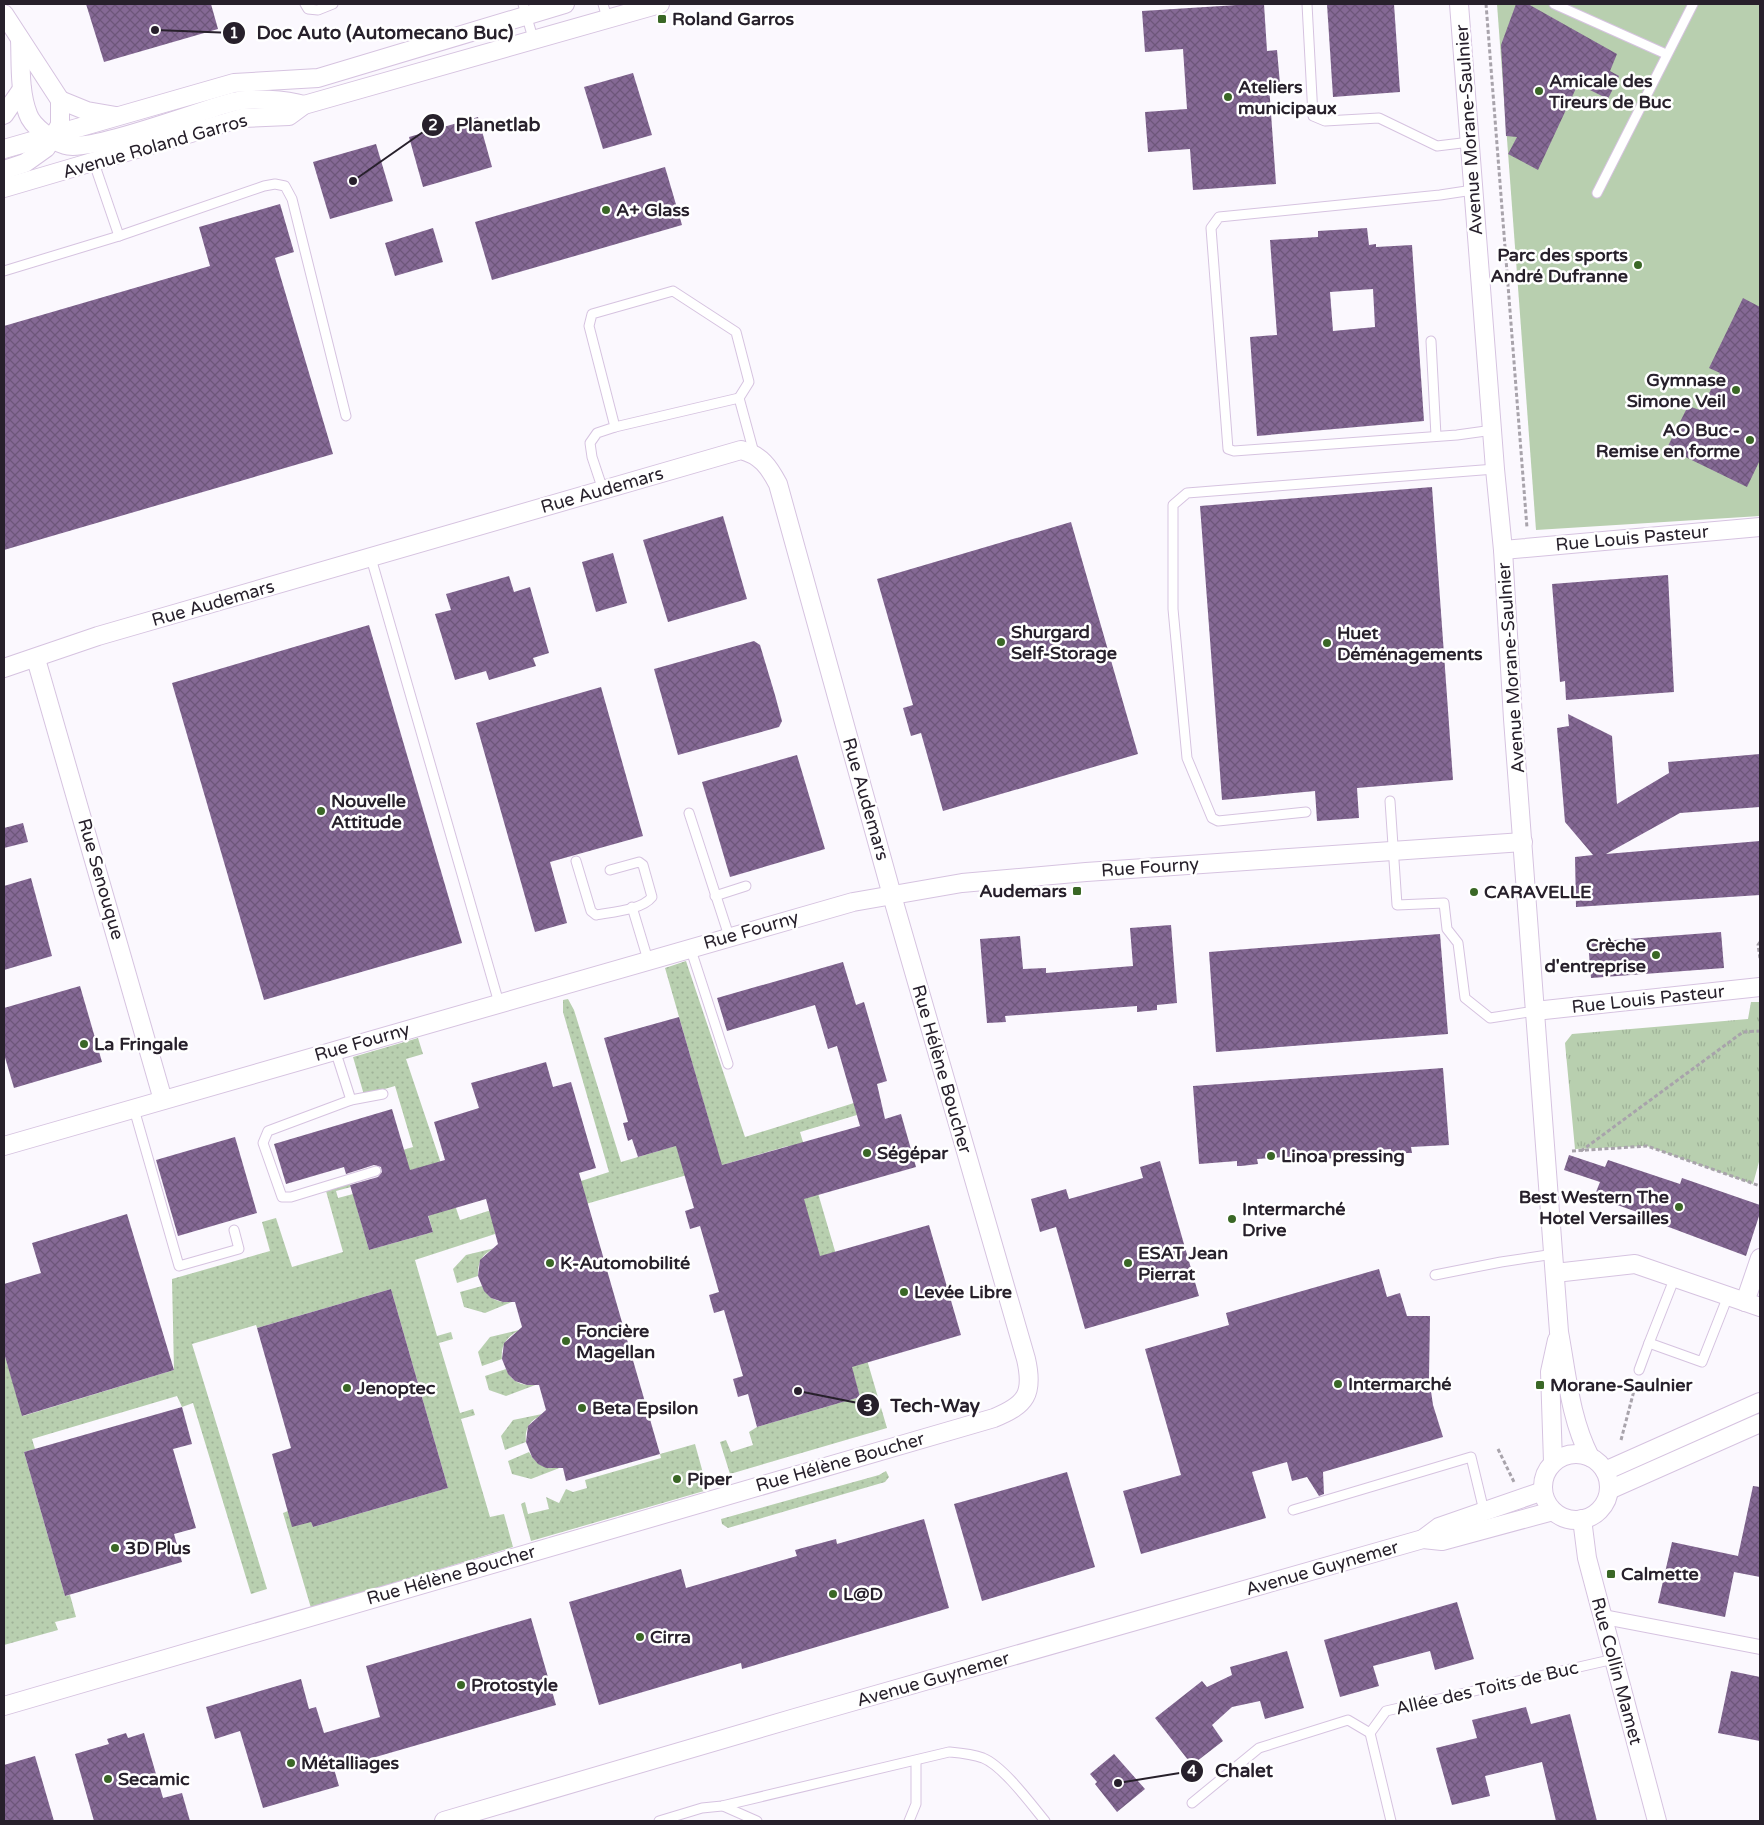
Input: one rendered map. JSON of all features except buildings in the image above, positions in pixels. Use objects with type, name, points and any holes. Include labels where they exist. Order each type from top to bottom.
[{"type":"street","name":"Avenue Roland Garros","points":[[4,149],[59,136],[119,116],[234,83],[318,78],[525,9],[564,4]]},
{"type":"street","name":"Avenue Roland Garros","points":[[4,188],[242,118],[289,116],[304,105],[533,38],[605,11],[660,4]]},
{"type":"street","name":"Avenue Morane-Saulnier","points":[[1459,4],[1503,550],[1559,1332],[1574,1417],[1590,1457]]},
{"type":"street","points":[[4,14],[60,100],[87,111],[119,116]]},
{"type":"street","points":[[20,39],[22,89],[28,116],[41,131],[59,136],[60,100]]},
{"type":"street","points":[[4,115],[22,89]]},
{"type":"street","name":"Avenue Roland Garros","points":[[59,136],[78,146],[103,142],[235,101],[292,101],[304,105]]},
{"type":"street","name":"Avenue Roland Garros","points":[[4,170],[25,163],[59,136]]},
{"type":"street","name":"Rue Audemars","points":[[4,668],[98,636],[742,450],[754,453],[768,465],[778,484],[893,895]]},
{"type":"street","name":"Rue Louis Pasteur","points":[[1503,550],[1760,527]]},
{"type":"street","name":"Rue Senouque","points":[[36,658],[164,1100]]},
{"type":"street","name":"Rue Fourny","points":[[4,1146],[832,906],[962,883],[1086,872],[1523,842]]},
{"type":"street","name":"Rue Hélène Boucher","points":[[4,1706],[536,1549],[983,1422],[1013,1410],[1022,1402],[1029,1385],[1026,1359],[893,895]]},
{"type":"street","name":"Rue Louis Pasteur","points":[[1535,1011],[1760,987]]},
{"type":"street","points":[[1555,1273],[1635,1264],[1753,1305],[1760,1258]]},
{"type":"street","name":"Avenue Morane-Saulnier","points":[[1553,1462],[1550,1372],[1559,1332]]},
{"type":"street","points":[[1605,1471],[1760,1402]]},
{"type":"street","points":[[1609,1490],[1760,1423]]},
{"type":"street","points":[[1571,1454],[1590,1457],[1605,1471],[1609,1490],[1601,1508],[1582,1519],[1562,1517],[1553,1511],[1546,1502],[1543,1480],[1553,1462],[1571,1454]]},
{"type":"street","name":"Avenue Guynemer","points":[[444,1821],[795,1718],[1423,1539],[1439,1527],[1543,1491]]},
{"type":"street","name":"Avenue Guynemer","points":[[1423,1539],[1442,1541],[1553,1511]]},
{"type":"street","name":"Rue Collin Mamet","points":[[1582,1519],[1587,1558],[1657,1821]]},
{"type":"street","points":[[1604,1617],[1760,1647]]},
{"type":"lane","points":[[305,4],[308,9],[318,10],[333,4]]},
{"type":"lane","points":[[1307,4],[1313,116],[1325,121],[1378,118],[1437,146],[1470,142]]},
{"type":"lane","points":[[1554,4],[1666,54]]},
{"type":"lane","points":[[1596,193],[1692,4]]},
{"type":"lane","points":[[525,9],[533,38]]},
{"type":"lane","points":[[94,163],[119,236]]},
{"type":"lane","points":[[4,271],[119,236],[264,186],[275,184],[285,186],[292,199],[346,416]]},
{"type":"lane","points":[[1473,190],[1218,218],[1211,228],[1228,449],[1234,451],[1493,430]]},
{"type":"lane","points":[[603,490],[592,457],[590,443],[597,433],[615,426],[739,398],[749,382],[736,332],[673,291],[592,314],[589,326],[615,426]]},
{"type":"lane","points":[[1431,341],[1436,436]]},
{"type":"lane","points":[[739,398],[754,453]]},
{"type":"lane","points":[[1306,812],[1218,821],[1212,818],[1187,758],[1174,609],[1173,505],[1188,493],[1495,469]]},
{"type":"lane","points":[[372,558],[498,1003]]},
{"type":"lane","points":[[1390,801],[1397,905],[1444,902],[1447,929],[1458,943],[1464,998],[1490,1018],[1535,1011]]},
{"type":"lane","points":[[688,813],[729,936]]},
{"type":"lane","points":[[576,861],[590,911],[596,915],[632,907],[649,901],[652,897],[643,865],[639,862],[610,870]]},
{"type":"lane","points":[[715,896],[746,886]]},
{"type":"lane","points":[[632,907],[648,960]]},
{"type":"lane","points":[[690,948],[728,1064]]},
{"type":"lane","points":[[335,1050],[351,1100]]},
{"type":"lane","points":[[376,1171],[290,1197],[282,1197],[263,1142],[268,1131],[351,1100],[384,1094]]},
{"type":"lane","points":[[134,1109],[179,1266],[239,1249],[234,1230]]},
{"type":"lane","points":[[1435,1275],[1554,1254]]},
{"type":"lane","points":[[1639,1370],[1675,1278]]},
{"type":"lane","points":[[1649,1343],[1702,1362],[1728,1296]]},
{"type":"lane","points":[[1293,1510],[1472,1457],[1484,1510]]},
{"type":"lane","name":"Allée des Toits de Buc","points":[[1370,1733],[1386,1711],[1614,1659]]},
{"type":"lane","points":[[1192,1803],[1259,1748],[1348,1720],[1370,1733],[1391,1821]]},
{"type":"lane","points":[[659,1821],[702,1808],[722,1806],[949,1752],[965,1753],[985,1758],[1013,1782],[1045,1821]]},
{"type":"lane","points":[[909,1821],[916,1804],[916,1761]]},
{"type":"lane","points":[[722,1806],[757,1821]]},
{"type":"path","points":[[1486,4],[1527,528]]},
{"type":"path","points":[[1760,942],[1758,945],[1760,958]]},
{"type":"path","points":[[1581,1151],[1743,1032],[1760,1031]]},
{"type":"path","points":[[1572,1152],[1646,1146],[1760,1186]]},
{"type":"path","points":[[1621,1440],[1639,1370]]},
{"type":"path","points":[[1498,1449],[1515,1483]]},
{"type":"green space","name":"Parc des sports André Dufranne","points":[[1497,4],[1760,4],[1760,516],[1536,530]]},
{"type":"green space","points":[[686,961],[745,1137],[854,1103],[857,1115],[800,1132],[887,1428],[730,1474],[720,1442],[726,1440],[731,1452],[753,1445],[749,1432],[757,1427],[860,1397],[788,1146],[495,1230],[495,1234],[415,1260],[437,1336],[451,1332],[453,1339],[439,1343],[460,1413],[473,1409],[475,1415],[461,1419],[490,1517],[504,1514],[513,1547],[311,1608],[283,1513],[288,1511],[311,1522],[313,1527],[448,1488],[391,1289],[257,1328],[256,1325],[192,1344],[267,1589],[251,1594],[193,1403],[182,1407],[177,1396],[32,1439],[35,1449],[24,1452],[65,1596],[70,1595],[76,1617],[55,1622],[58,1630],[4,1645],[4,1353],[23,1416],[174,1370],[172,1279],[270,1251],[262,1222],[276,1218],[292,1267],[343,1252],[326,1191],[350,1184],[351,1187],[336,1191],[338,1198],[353,1194],[369,1250],[433,1232],[415,1169],[395,1174],[389,1154],[413,1147],[395,1086],[364,1095],[353,1057],[418,1038],[423,1054],[406,1059],[460,1220],[609,1172],[563,1012],[563,1000],[568,999],[574,1010],[621,1162],[713,1135],[665,968]]},
{"type":"green space","points":[[1751,1002],[1760,1002],[1760,1158],[1753,1184],[1647,1146],[1575,1149],[1565,1043],[1572,1034],[1748,1019]]},
{"type":"green space","points":[[499,1247],[489,1251],[480,1261],[478,1276],[457,1283],[453,1269],[466,1255]]},
{"type":"green space","points":[[482,1286],[488,1295],[495,1300],[504,1302],[514,1301],[485,1313],[464,1307],[460,1292]]},
{"type":"green space","points":[[523,1329],[506,1340],[502,1349],[502,1359],[482,1366],[478,1352],[490,1337]]},
{"type":"green space","points":[[506,1369],[512,1378],[519,1383],[528,1385],[538,1384],[506,1396],[489,1390],[485,1376]]},
{"type":"green space","points":[[547,1413],[537,1417],[530,1423],[526,1431],[526,1442],[505,1450],[501,1436],[513,1420]]},
{"type":"green space","points":[[695,1444],[706,1484],[704,1491],[531,1541],[521,1504],[525,1502],[528,1514],[549,1509],[546,1497],[559,1503],[566,1489],[573,1492],[587,1488],[585,1480],[661,1458],[660,1454]]},
{"type":"green space","points":[[529,1452],[535,1461],[543,1466],[552,1468],[562,1467],[531,1479],[512,1474],[508,1461]]},
{"type":"green space","points":[[886,1471],[889,1477],[885,1482],[728,1528],[722,1524],[721,1519],[879,1475]]},
{"type":"place","name":"Roland Garros","points":[[662,19]]},
{"type":"place","name":"Doc Auto (Automecano Buc)","points":[[155,30]]},
{"type":"place","name":"Amicale des Tireurs de Buc","points":[[1539,91]]},
{"type":"place","name":"Ateliers municipaux","points":[[1228,97]]},
{"type":"place","name":"Planetlab","points":[[353,181]]},
{"type":"place","name":"A+ Glass","points":[[606,210]]},
{"type":"place","name":"Parc des sports André Dufranne","points":[[1638,265]]},
{"type":"place","name":"Gymnase Simone Veil","points":[[1736,390]]},
{"type":"place","name":"AO Buc - Remise en forme","points":[[1750,440]]},
{"type":"place","name":"Shurgard Self-Storage","points":[[1001,642]]},
{"type":"place","name":"Huet Déménagements","points":[[1327,643]]},
{"type":"place","name":"Nouvelle Attitude","points":[[321,811]]},
{"type":"place","name":"Audemars","points":[[1077,891]]},
{"type":"place","name":"CARAVELLE","points":[[1474,892]]},
{"type":"place","name":"Crèche d'entreprise","points":[[1656,955]]},
{"type":"place","name":"La Fringale","points":[[84,1044]]},
{"type":"place","name":"Ségépar","points":[[867,1153]]},
{"type":"place","name":"Linoa pressing","points":[[1271,1156]]},
{"type":"place","name":"Best Western The Hotel Versailles","points":[[1679,1207]]},
{"type":"place","name":"Intermarché Drive","points":[[1232,1219]]},
{"type":"place","name":"K-Automobilité","points":[[550,1263]]},
{"type":"place","name":"ESAT Jean Pierrat","points":[[1128,1263]]},
{"type":"place","name":"Levée Libre","points":[[904,1292]]},
{"type":"place","name":"Foncière Magellan","points":[[566,1341]]},
{"type":"place","name":"Intermarché","points":[[1338,1384]]},
{"type":"place","name":"Morane-Saulnier","points":[[1540,1385]]},
{"type":"place","name":"Jenoptec","points":[[347,1388]]},
{"type":"place","name":"Tech-Way","points":[[798,1391]]},
{"type":"place","name":"Beta Epsilon","points":[[582,1408]]},
{"type":"place","name":"Piper","points":[[677,1479]]},
{"type":"place","name":"3D Plus","points":[[115,1548]]},
{"type":"place","name":"Calmette","points":[[1611,1574]]},
{"type":"place","name":"L@D","points":[[833,1594]]},
{"type":"place","name":"Cirra","points":[[640,1637]]},
{"type":"place","name":"Protostyle","points":[[461,1685]]},
{"type":"place","name":"Métalliages","points":[[291,1763]]},
{"type":"place","name":"Secamic","points":[[108,1779]]},
{"type":"place","name":"Chalet","points":[[1118,1783]]}]
